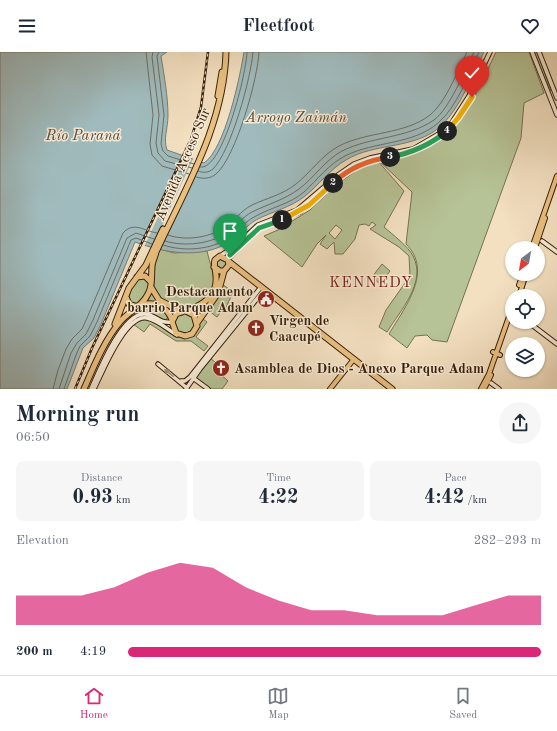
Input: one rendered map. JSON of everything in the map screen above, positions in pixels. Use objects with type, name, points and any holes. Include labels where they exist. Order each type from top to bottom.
[{"type":"highway","name":"Avenida Acceso Sur","points":[[198,159],[217,102],[223,52]]},
{"type":"highway","name":"Avenida Acceso Sur","points":[[138,277],[155,252],[212,132],[219,108],[224,80],[226,52]]},
{"type":"highway","name":"Avenida Acceso Sur","points":[[151,284],[152,266],[155,252]]},
{"type":"highway","points":[[172,321],[176,314],[202,305],[212,294],[216,284],[214,266],[215,260],[220,256],[228,260],[243,274],[392,389]]},
{"type":"highway","points":[[126,296],[129,304],[139,306],[152,303],[160,305],[167,310],[174,330],[181,336],[187,336],[192,334],[196,329],[197,323],[218,293],[225,270],[229,265],[228,260]]},
{"type":"highway","points":[[214,266],[217,270],[234,270],[243,274]]},
{"type":"highway","points":[[84,389],[105,344],[118,322],[126,296],[132,284],[138,277],[145,276],[159,300],[194,315],[197,323]]},
{"type":"highway","points":[[81,389],[100,348],[118,322],[139,306],[148,295],[151,284]]},
{"type":"main road","points":[[220,256],[238,244],[258,225],[297,210],[338,175],[354,164],[370,158],[413,148],[442,132],[451,124],[470,96],[492,52]]},
{"type":"main road","points":[[228,260],[257,229],[300,212],[346,172],[378,159],[412,151],[428,145],[439,137],[452,126],[463,111],[492,52]]},
{"type":"main road","points":[[532,52],[557,115]]},
{"type":"main road","points":[[539,52],[557,98]]},
{"type":"main road","points":[[537,241],[557,176]]},
{"type":"main road","points":[[535,241],[557,184]]},
{"type":"main road","points":[[545,243],[557,252]]},
{"type":"main road","points":[[158,364],[181,381],[187,388],[262,288]]},
{"type":"main road","points":[[181,381],[185,381],[190,377],[262,288]]},
{"type":"main road","points":[[93,389],[109,350],[132,318],[144,314],[153,316],[164,323],[172,321]]},
{"type":"main road","points":[[93,389],[110,353],[137,320],[148,318],[181,336]]},
{"type":"main road","points":[[484,389],[492,374],[505,329]]},
{"type":"main road","points":[[481,389],[489,374],[507,329]]},
{"type":"main road","points":[[537,329],[557,344]]},
{"type":"main road","points":[[330,389],[354,359]]},
{"type":"main road","points":[[193,378],[208,389]]},
{"type":"main road","points":[[491,383],[499,389]]},
{"type":"green space","points":[[496,52],[529,52],[544,93],[524,103],[521,138],[447,342],[432,340],[427,335],[415,336],[407,348],[389,334],[414,290],[417,278],[417,266],[414,255],[406,244],[412,192],[378,160],[403,156],[423,149],[440,139],[454,126],[466,111]]},
{"type":"green space","points":[[533,52],[537,52],[551,91],[549,90]]},
{"type":"green space","points":[[377,160],[404,191],[384,227],[411,252],[416,266],[417,276],[405,306],[387,332],[379,327],[386,310],[410,276],[409,256],[399,247],[370,229],[376,225],[372,222],[369,226],[365,224],[359,225],[355,239],[343,254],[335,254],[334,242],[327,249],[320,244],[326,235],[317,244],[302,267],[264,236],[278,230],[310,210],[336,185],[360,168]],"holes":[[[336,225],[342,230],[335,239],[329,233]]]},
{"type":"green space","points":[[160,249],[174,253],[207,251],[214,283],[209,295],[203,301],[187,306],[178,306],[163,299],[157,293],[155,289],[154,277],[156,259]]},
{"type":"green space","points":[[220,258],[225,259],[227,266],[221,270],[216,267],[216,261]]},
{"type":"green space","points":[[382,264],[390,271],[380,284],[372,277]]},
{"type":"green space","points":[[216,271],[221,272],[217,290],[198,319],[192,311],[204,305],[211,296]]},
{"type":"green space","points":[[141,277],[147,279],[150,285],[143,299],[135,306],[129,300],[130,294],[132,287]]},
{"type":"green space","points":[[222,284],[233,292],[225,310],[223,309],[217,317],[209,311],[203,319],[207,322],[196,337],[208,346],[204,351],[191,341],[176,341],[150,324],[144,332],[133,324],[143,318],[170,332],[186,337],[199,324]]},
{"type":"green space","points":[[152,292],[177,311],[173,316],[158,303],[147,302]]},
{"type":"green space","points":[[151,305],[163,310],[168,316],[166,321],[141,313],[139,309]]},
{"type":"green space","points":[[184,313],[191,316],[194,323],[191,330],[184,333],[177,330],[174,323],[177,316]]},
{"type":"green space","points":[[209,357],[217,364],[218,372],[228,381],[222,389],[209,389],[195,378]]},
{"type":"water","points":[[0,52],[167,52],[161,56],[168,108],[165,142],[167,150],[204,163],[212,155],[225,128],[239,78],[244,52],[484,52],[455,109],[442,125],[432,133],[408,142],[357,154],[340,164],[310,192],[299,200],[256,220],[234,239],[220,247],[196,253],[183,253],[171,252],[135,242],[101,324],[94,338],[83,348],[67,389],[0,389]]},
{"type":"pier","points":[[183,154],[187,155],[144,247],[141,246]]},
{"type":"pier","points":[[194,157],[201,161],[160,251],[151,250]]},
{"type":"railway","points":[[75,389],[92,348],[191,139],[201,107],[208,52]]},
{"type":"place","name":"Destacamento barrio Parque Adam","points":[[266,299]]},
{"type":"place","name":"Virgen de Caacupé","points":[[256,328]]},
{"type":"place","name":"Asamblea de Dios - Anexo Parque Adam","points":[[221,368]]},
{"type":"district","name":"KENNEDY","points":[[371,282]]},
{"type":"route","points":[[230,255],[262,226],[281,221],[300,212],[346,172],[366,162],[403,154],[428,145],[452,126],[472,97]]},
{"type":"water label","name":"Arroyo Zaimán","points":[[296,117]]},
{"type":"water label","name":"Río Paraná","points":[[83,135]]}]
